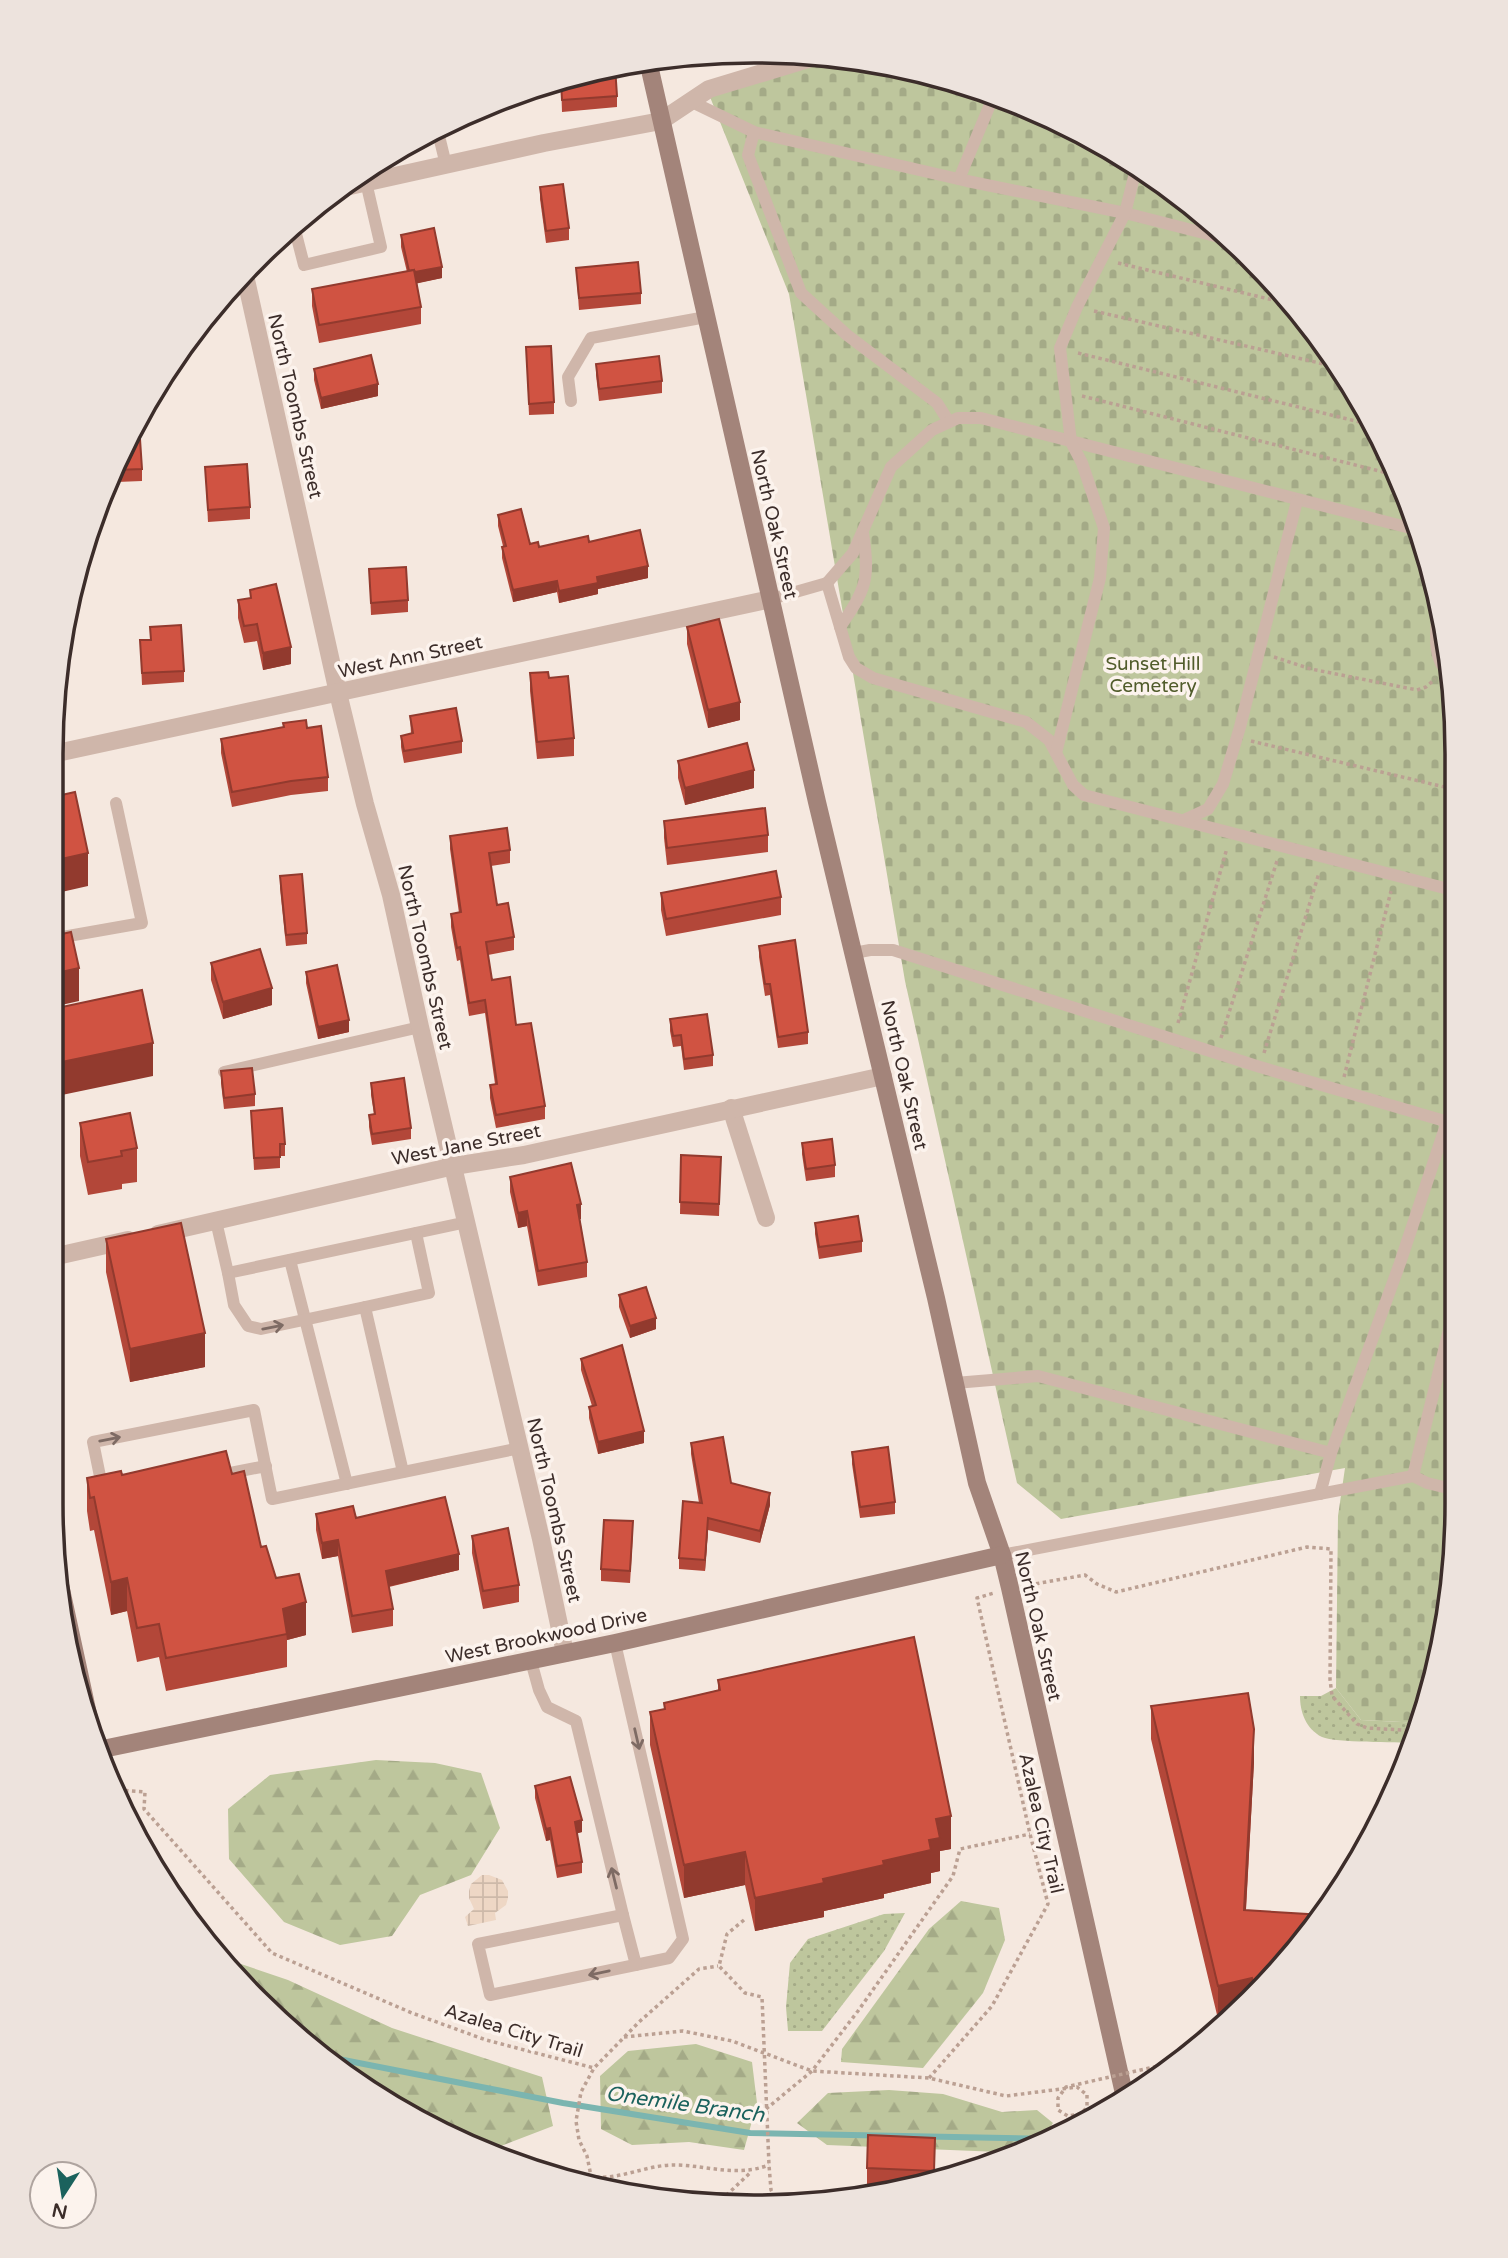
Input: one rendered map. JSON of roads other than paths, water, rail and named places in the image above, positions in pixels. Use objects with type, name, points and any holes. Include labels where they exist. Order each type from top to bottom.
[{"type":"main road","name":"North Oak Street","points":[[650,71],[977,1483],[1002,1555],[1010,1588],[1123,2088]]},
{"type":"main road","name":"West Brookwood Drive","points":[[108,1748],[615,1643],[1002,1555]]},
{"type":"street","points":[[366,182],[661,121],[709,89],[792,64]]},
{"type":"street","name":"North Toombs Street","points":[[247,284],[338,693],[391,895],[565,1653]]},
{"type":"street","name":"West Ann Street","points":[[63,752],[771,600]]},
{"type":"street","name":"West Jane Street","points":[[63,1255],[454,1166],[524,1155],[883,1076]]},
{"type":"street","points":[[731,1108],[766,1219]]},
{"type":"lane","points":[[690,101],[754,132],[959,179],[1125,213],[1211,235]]},
{"type":"lane","points":[[959,179],[990,105]]},
{"type":"lane","points":[[754,132],[748,155],[801,293],[847,335],[937,403],[950,422]]},
{"type":"lane","points":[[440,139],[446,165]]},
{"type":"lane","points":[[1056,753],[1100,578],[1104,528],[1072,442],[1060,348],[1077,307],[1125,213],[1134,177]]},
{"type":"lane","points":[[296,235],[304,265],[381,247],[366,182]]},
{"type":"lane","points":[[571,401],[568,377],[591,338],[706,317]]},
{"type":"lane","points":[[771,600],[827,583],[853,553],[891,467],[932,430],[958,418],[981,418],[1406,527]]},
{"type":"lane","points":[[1184,820],[1208,809],[1223,784],[1297,501]]},
{"type":"lane","points":[[841,627],[866,582],[863,533]]},
{"type":"lane","points":[[827,583],[849,657],[856,668],[873,678],[1026,722],[1049,740],[1073,785],[1084,795],[1445,888]]},
{"type":"lane","points":[[63,938],[142,923],[116,803]]},
{"type":"lane","points":[[854,953],[893,950],[1260,1068],[1445,1121]]},
{"type":"lane","points":[[224,1072],[420,1027]]},
{"type":"lane","points":[[1320,1494],[1331,1453],[1445,1139]]},
{"type":"lane","points":[[216,1221],[234,1305],[248,1326],[261,1329],[429,1293],[416,1233]]},
{"type":"lane","points":[[228,1273],[467,1222]]},
{"type":"lane","points":[[290,1260],[347,1484]]},
{"type":"lane","points":[[365,1307],[403,1472]]},
{"type":"lane","points":[[1413,1476],[1445,1361]]},
{"type":"lane","points":[[955,1383],[1038,1376],[1331,1453]]},
{"type":"lane","points":[[117,1495],[104,1498],[93,1442],[254,1410],[272,1499],[520,1448]]},
{"type":"lane","points":[[198,1479],[266,1466]]},
{"type":"lane","points":[[1002,1555],[1413,1476],[1445,1487]]},
{"type":"lane","points":[[615,1643],[683,1939],[669,1958],[490,1995],[478,1944],[624,1915]]},
{"type":"lane","points":[[531,1661],[547,1707],[576,1721],[636,1965]]},
{"type":"waterway","name":"Onemile Branch","points":[[344,2060],[563,2103],[750,2133],[1026,2138]]},
{"type":"park label","name":"Sunset Hill Cemetery","points":[[1153,674]]}]
